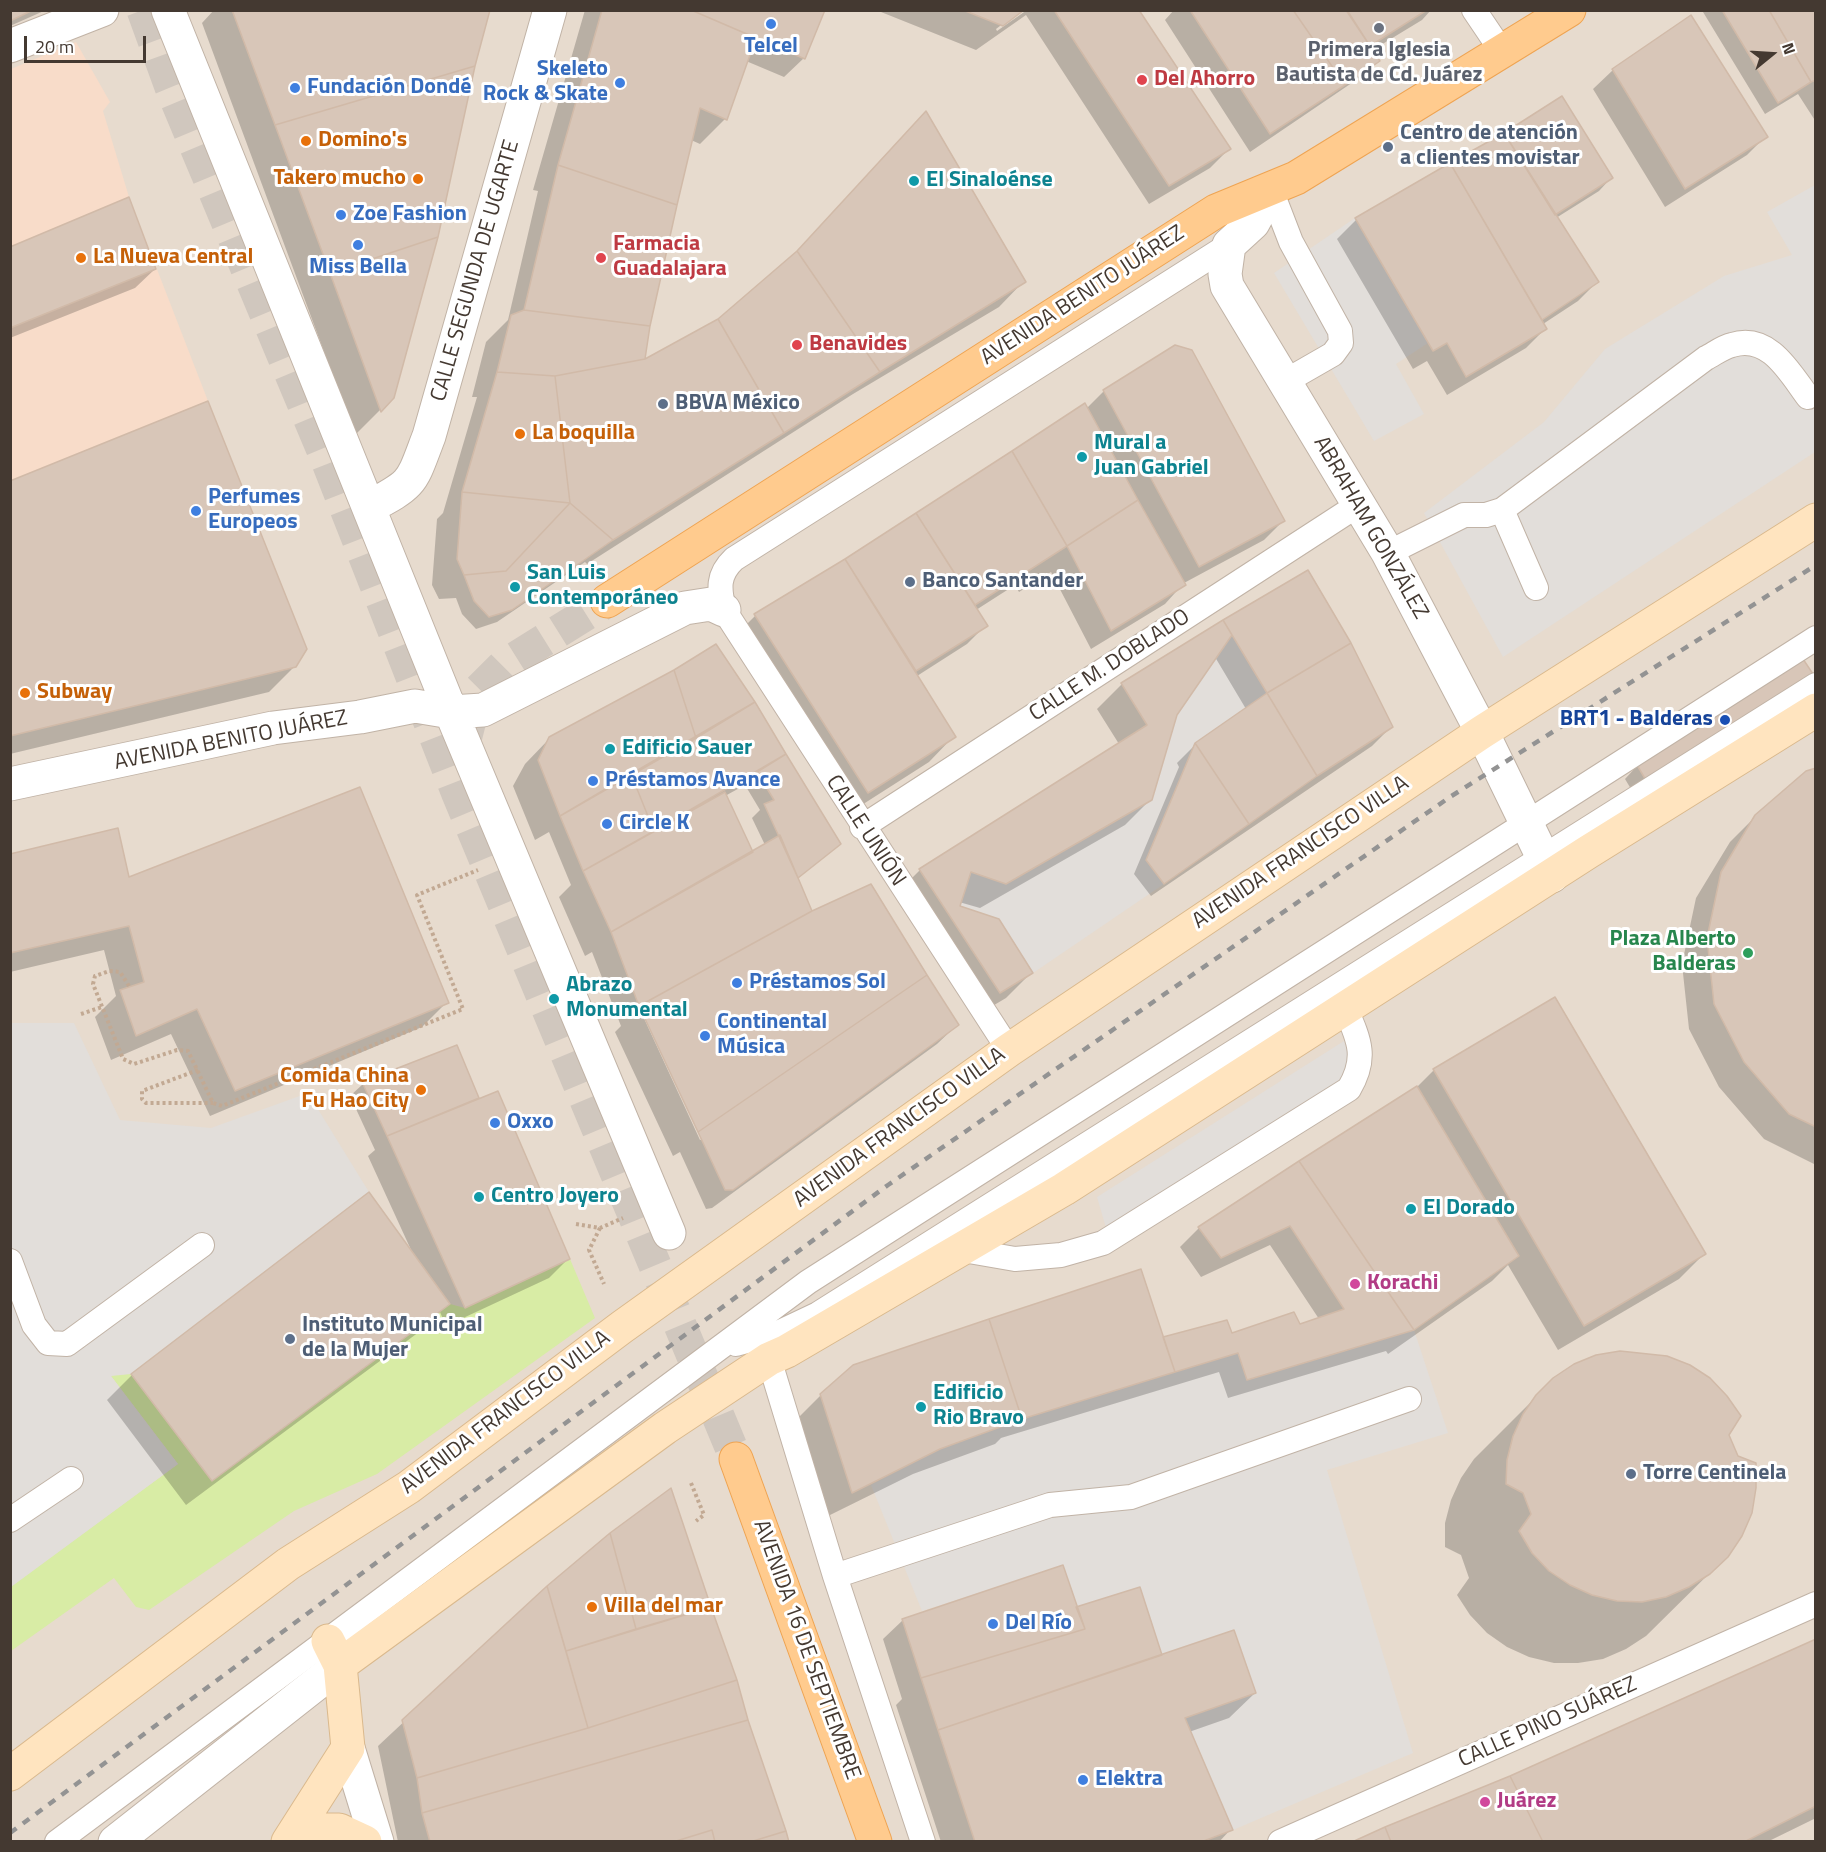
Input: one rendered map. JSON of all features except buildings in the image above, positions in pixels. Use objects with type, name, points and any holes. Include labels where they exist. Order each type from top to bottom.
[{"type":"main road","name":"AVENIDA BENITO JUÁREZ","points":[[607,601],[1216,212],[1296,178],[1503,53],[1569,10]]},
{"type":"main road","name":"AVENIDA FRANCISCO VILLA","points":[[10,1774],[288,1564],[409,1487],[622,1327],[1009,1050],[1482,732],[1815,520]]},
{"type":"main road","points":[[292,1836],[348,1748],[334,1653],[769,1359],[963,1250],[1064,1189],[1346,1010],[1547,866],[1815,710]]},
{"type":"main road","name":"AVENIDA 16 DE SEPTIEMBRE","points":[[736,1459],[875,1842]]},
{"type":"main road","points":[[292,1836],[339,1830],[365,1842]]},
{"type":"street","points":[[10,46],[102,10]]},
{"type":"street","points":[[168,10],[451,712],[669,1233]]},
{"type":"street","name":"CALLE SEGUNDA DE UGARTE","points":[[369,507],[402,490],[411,482],[429,436],[549,10]]},
{"type":"street","points":[[1229,245],[1253,223],[1271,190]]},
{"type":"street","name":"ABRAHAM GONZÁLEZ","points":[[1229,245],[1224,274],[1227,286],[1388,553],[1482,732],[1547,866]]},
{"type":"street","name":"AVENIDA BENITO JUÁREZ","points":[[10,784],[273,728],[360,717],[415,706],[451,712],[493,707],[685,608],[711,604],[724,609]]},
{"type":"street","points":[[115,1842],[334,1653]]},
{"type":"street","points":[[348,1748],[377,1842]]},
{"type":"lane","points":[[1474,10],[1503,53]]},
{"type":"lane","points":[[1271,190],[1291,242],[1340,331],[1341,343],[1333,354],[1286,381]]},
{"type":"lane","points":[[724,609],[718,587],[725,567],[734,559],[1229,245]]},
{"type":"lane","points":[[1388,553],[1464,515],[1486,515],[1502,510],[1706,358],[1732,344],[1755,344],[1777,355],[1808,397]]},
{"type":"lane","name":"CALLE M. DOBLADO","points":[[862,826],[1358,506]]},
{"type":"lane","points":[[1502,510],[1536,588]]},
{"type":"lane","name":"CALLE UNIÓN","points":[[724,609],[862,826],[1009,1050]]},
{"type":"lane","points":[[57,1842],[334,1653],[808,1282],[1815,638]]},
{"type":"lane","points":[[722,1348],[780,1332],[818,1314],[1547,866],[1815,685]]},
{"type":"lane","points":[[963,1250],[1016,1259],[1061,1255],[1103,1243],[1349,1089],[1360,1070],[1358,1035],[1346,1010]]},
{"type":"lane","points":[[10,1261],[34,1325],[48,1343],[67,1344],[202,1245]]},
{"type":"lane","points":[[769,1359],[835,1576],[923,1842]]},
{"type":"lane","points":[[835,1576],[1050,1505],[1131,1497],[1409,1399]]},
{"type":"lane","points":[[10,1520],[71,1479]]},
{"type":"lane","name":"CALLE PINO SUÁREZ","points":[[1280,1842],[1815,1604]]},
{"type":"path","points":[[198,1070],[142,1091],[142,1099],[146,1103],[213,1103],[222,1106],[463,1009],[417,895],[512,857]]},
{"type":"path","points":[[129,986],[120,972],[109,971],[95,976],[93,984],[123,1059],[134,1064],[177,1050],[188,1051],[213,1103]]},
{"type":"path","points":[[81,1014],[102,1007]]},
{"type":"path","points":[[576,1224],[600,1228],[657,1203]]},
{"type":"path","points":[[600,1228],[589,1250],[604,1284]]},
{"type":"path","points":[[691,1483],[704,1515],[696,1521]]},
{"type":"shaded area","points":[[11,11],[1815,11],[1815,1841],[11,1841]]},
{"type":"shaded area","points":[[76,42],[110,102],[103,111],[129,197],[208,401],[11,481],[11,69]]},
{"type":"shaded area","points":[[1815,185],[1815,452],[1503,657],[1424,513],[1544,422],[1605,349],[1724,276],[1792,255],[1767,212]]},
{"type":"shaded area","points":[[1355,218],[1428,343],[1396,364],[1424,414],[1374,441],[1274,273]]},
{"type":"shaded area","points":[[1232,635],[1267,693],[1146,860],[1164,884],[1033,973],[999,920],[960,906],[971,872],[1006,884],[1152,800],[1177,715]]},
{"type":"shaded area","points":[[11,1023],[74,1023],[120,1120],[211,1128],[308,1093],[369,1192],[131,1374],[111,1376],[178,1464],[11,1587]]},
{"type":"shaded area","points":[[1344,1041],[1359,1092],[1111,1245],[1097,1197]]},
{"type":"shaded area","points":[[1414,1330],[1448,1433],[1327,1470],[1413,1753],[1233,1830],[1185,1718],[1256,1693],[1235,1630],[1162,1655],[1140,1587],[1076,1607],[1063,1566],[922,1611],[871,1485],[940,1449],[1022,1419],[1238,1353],[1247,1380]]},
{"type":"green space","points":[[369,1192],[450,1304],[465,1308],[570,1259],[595,1318],[377,1474],[294,1511],[149,1610],[136,1607],[114,1578],[11,1651],[10,1587],[178,1464],[111,1376]]},
{"type":"tunnel","points":[[143,10],[171,87],[327,460],[458,794],[736,1459]]},
{"type":"tunnel","points":[[466,736],[477,692],[503,666],[607,601]]},
{"type":"railway","points":[[10,1833],[888,1185],[1450,797],[1816,565]]},
{"type":"place","name":"Telcel","points":[[771,24]]},
{"type":"place","name":"Primera Iglesia Bautista de Cd. Juárez","points":[[1379,28]]},
{"type":"place","name":"Del Ahorro","points":[[1142,80]]},
{"type":"place","name":"Skeleto Rock & Skate","points":[[620,83]]},
{"type":"place","name":"Fundación Dondé","points":[[295,88]]},
{"type":"place","name":"Domino's","points":[[306,141]]},
{"type":"place","name":"Centro de atención a clientes movistar","points":[[1388,147]]},
{"type":"place","name":"Takero mucho","points":[[418,179]]},
{"type":"place","name":"El Sinaloénse","points":[[914,181]]},
{"type":"place","name":"Zoe Fashion","points":[[341,215]]},
{"type":"place","name":"Miss Bella","points":[[358,245]]},
{"type":"place","name":"La Nueva Central","points":[[81,258]]},
{"type":"place","name":"Farmacia Guadalajara","points":[[601,258]]},
{"type":"place","name":"Benavides","points":[[797,345]]},
{"type":"place","name":"BBVA México","points":[[663,404]]},
{"type":"place","name":"La boquilla","points":[[520,434]]},
{"type":"place","name":"Mural a Juan Gabriel","points":[[1082,457]]},
{"type":"place","name":"Perfumes Europeos","points":[[196,511]]},
{"type":"place","name":"Banco Santander","points":[[910,582]]},
{"type":"place","name":"San Luis Contemporáneo","points":[[515,587]]},
{"type":"place","name":"Subway","points":[[25,693]]},
{"type":"place","name":"BRT1 - Balderas","points":[[1725,720]]},
{"type":"place","name":"Edificio Sauer","points":[[610,749]]},
{"type":"place","name":"Préstamos Avance","points":[[593,781]]},
{"type":"place","name":"Circle K","points":[[607,824]]},
{"type":"place","name":"Plaza Alberto Balderas","points":[[1748,953]]},
{"type":"place","name":"Préstamos Sol","points":[[737,983]]},
{"type":"place","name":"Abrazo Monumental","points":[[554,999]]},
{"type":"place","name":"Continental Música","points":[[705,1036]]},
{"type":"place","name":"Comida China Fu Hao City","points":[[421,1090]]},
{"type":"place","name":"Oxxo","points":[[495,1123]]},
{"type":"place","name":"Centro Joyero","points":[[479,1197]]},
{"type":"place","name":"El Dorado","points":[[1411,1209]]},
{"type":"place","name":"Korachi","points":[[1355,1284]]},
{"type":"place","name":"Instituto Municipal de la Mujer","points":[[290,1339]]},
{"type":"place","name":"Edificio Rio Bravo","points":[[921,1407]]},
{"type":"place","name":"Torre Centinela","points":[[1631,1474]]},
{"type":"place","name":"Villa del mar","points":[[592,1607]]},
{"type":"place","name":"Del Río","points":[[993,1624]]},
{"type":"place","name":"Elektra","points":[[1083,1780]]},
{"type":"place","name":"Juárez","points":[[1485,1802]]}]
